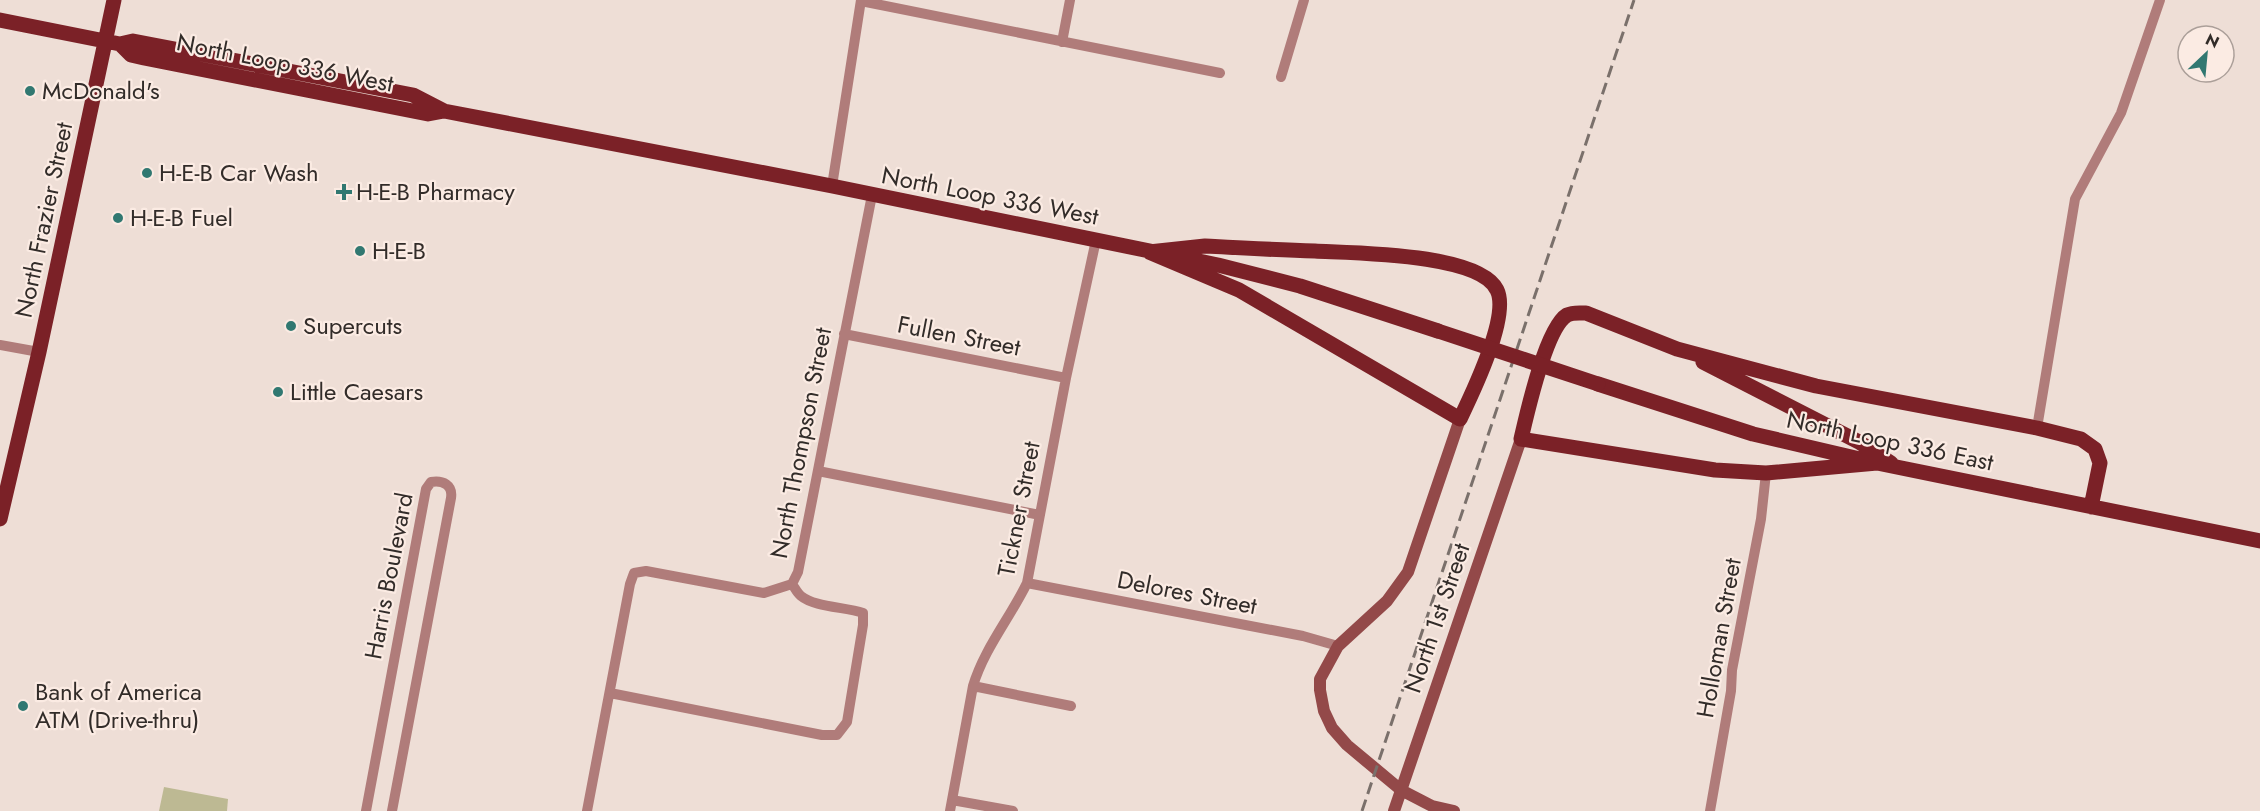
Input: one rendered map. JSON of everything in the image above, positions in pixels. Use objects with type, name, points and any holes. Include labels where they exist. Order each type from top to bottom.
[{"type":"main road","name":"North Frazier Street","points":[[0,519],[39,352],[114,0]]},
{"type":"main road","name":"North Loop 336 West","points":[[0,20],[120,44],[133,42],[316,75],[413,96],[444,111],[832,186],[1218,265],[1273,278],[1518,358]]},
{"type":"main road","name":"North Loop 336 West","points":[[120,44],[131,55],[428,114],[444,111]]},
{"type":"main road","points":[[277,84],[293,80],[301,81],[316,75]]},
{"type":"main road","points":[[318,93],[326,86],[369,94],[382,89]]},
{"type":"main road","points":[[1205,246],[1379,254],[1425,260],[1465,268],[1480,274],[1490,280],[1499,292],[1500,303],[1484,366],[1460,419],[1239,290],[1149,252],[1205,246]]},
{"type":"main road","points":[[1877,464],[1766,473],[1715,470],[1521,439],[1552,334],[1567,315],[1586,313],[1677,349],[1859,442],[1898,468]]},
{"type":"main road","points":[[1677,349],[1816,386],[2072,436],[2095,449],[2100,463],[2091,507]]},
{"type":"main road","name":"North Loop 336 East","points":[[1518,358],[1753,434],[1877,464],[2260,541]]},
{"type":"street","points":[[1062,42],[1070,0]]},
{"type":"street","points":[[1281,77],[1304,0]]},
{"type":"street","points":[[2037,428],[2075,199],[2121,113],[2160,0]]},
{"type":"street","points":[[832,186],[861,1],[1220,73]]},
{"type":"street","name":"North Thompson Street","points":[[591,810],[610,693],[634,573],[646,571],[764,593],[792,584],[798,572],[872,195]]},
{"type":"street","name":"Tickner Street","points":[[951,805],[973,686],[979,668],[1017,606],[1027,583],[1066,378],[1096,240]]},
{"type":"street","name":"Fullen Street","points":[[844,334],[1066,378]]},
{"type":"street","points":[[0,345],[39,352]]},
{"type":"street","points":[[1454,811],[1432,806],[1401,790],[1347,745],[1332,728],[1324,711],[1320,700],[1320,679],[1338,646],[1387,601],[1408,572],[1460,419]]},
{"type":"street","name":"North 1st Street","points":[[1394,811],[1521,439]]},
{"type":"street","points":[[818,471],[1040,515]]},
{"type":"street","name":"Holloman Street","points":[[1710,811],[1731,691],[1732,670],[1761,519],[1766,473]]},
{"type":"street","name":"Harris Boulevard","points":[[366,811],[426,489],[431,482],[439,481],[448,485],[452,492],[392,811]]},
{"type":"street","name":"Delores Street","points":[[1027,583],[1303,636],[1338,646]]},
{"type":"street","points":[[610,693],[822,735],[837,735],[847,722],[863,625],[862,613],[850,608],[811,601],[800,596],[792,584]]},
{"type":"street","points":[[973,686],[1071,706]]},
{"type":"street","points":[[951,805],[1013,811]]},
{"type":"shaded area","points":[[164,787],[228,799],[227,811],[159,811]]},
{"type":"railway","points":[[1362,811],[1634,0]]},
{"type":"place","name":"McDonald's","points":[[30,91]]},
{"type":"place","name":"H-E-B Car Wash","points":[[147,173]]},
{"type":"place","name":"H-E-B Pharmacy","points":[[344,192]]},
{"type":"place","name":"H-E-B Fuel","points":[[118,218]]},
{"type":"place","name":"H-E-B","points":[[360,251]]},
{"type":"place","name":"Supercuts","points":[[291,326]]},
{"type":"place","name":"Little Caesars","points":[[278,392]]},
{"type":"place","name":"Bank of America ATM (Drive-thru)","points":[[23,706]]}]
